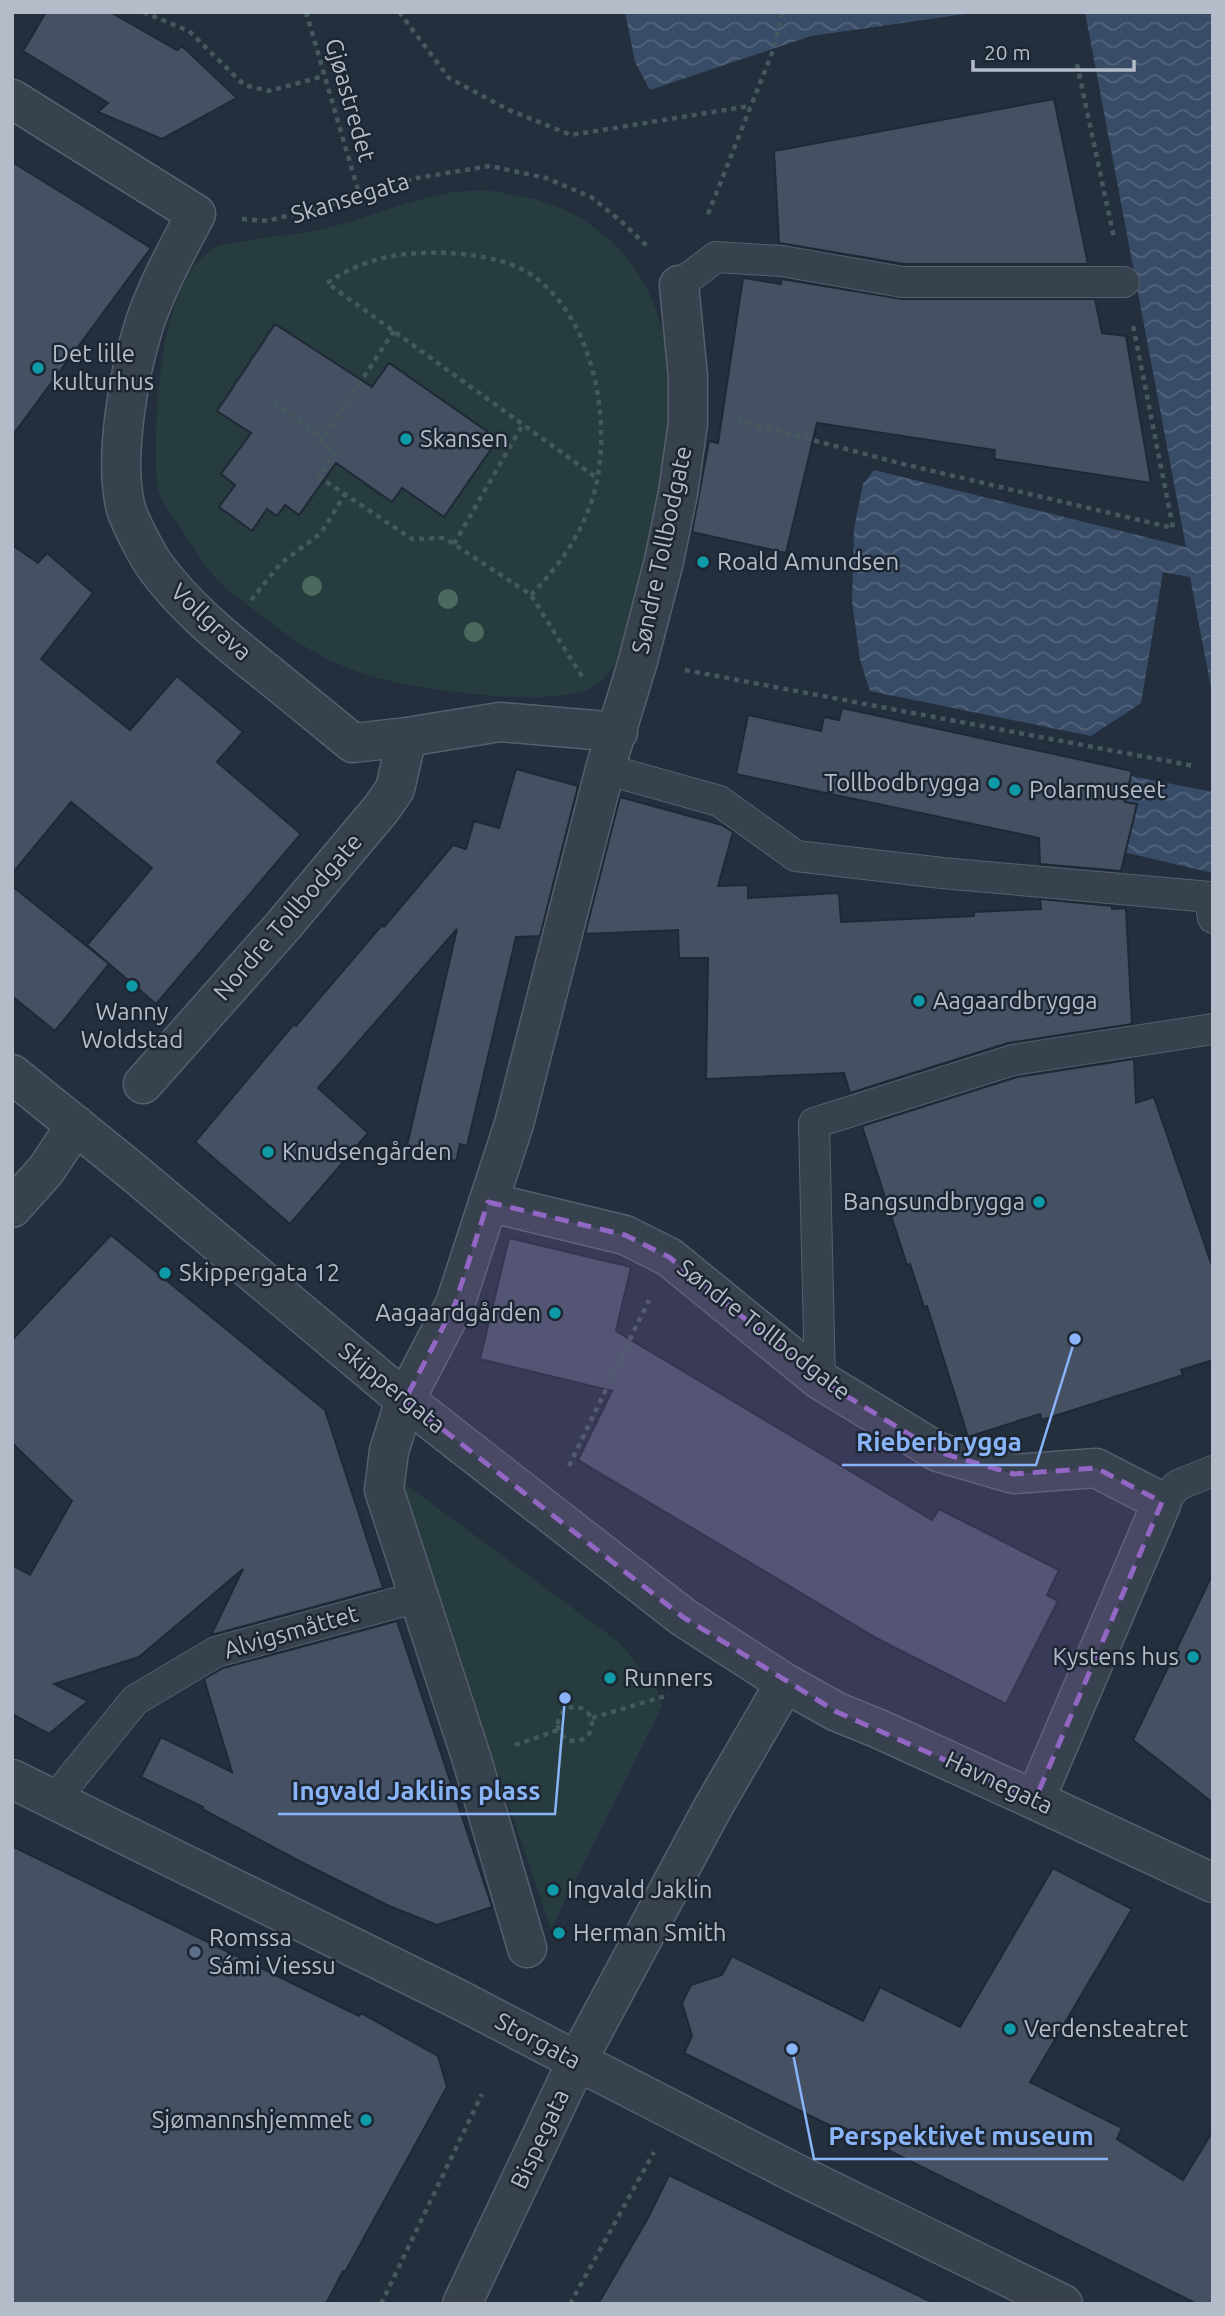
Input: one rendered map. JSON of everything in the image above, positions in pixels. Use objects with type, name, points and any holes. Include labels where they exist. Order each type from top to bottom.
[{"type":"street","points":[[12,99],[196,214]]},
{"type":"street","name":"Vollgrava","points":[[196,214],[170,262],[145,325],[130,384],[123,440],[122,477],[127,510],[153,564],[174,591],[220,635],[353,743],[500,722],[618,732]]},
{"type":"street","name":"Søndre Tollbodgate","points":[[527,1948],[472,1760],[384,1490],[389,1451],[405,1401],[455,1304],[514,1125],[605,769],[618,732],[664,561],[678,493],[688,408],[688,377],[679,285]]},
{"type":"street","name":"Nordre Tollbodgate","points":[[143,1084],[381,809],[395,789],[407,737]]},
{"type":"street","name":"Skippergata","points":[[12,1074],[405,1401],[683,1618],[785,1683]]},
{"type":"street","points":[[12,1208],[46,1170],[76,1125]]},
{"type":"street","name":"Søndre Tollbodgate","points":[[488,1202],[625,1235],[669,1257],[820,1380],[939,1452],[1014,1474],[1096,1468],[1162,1502]]},
{"type":"street","points":[[1035,1800],[1162,1502]]},
{"type":"street","name":"Havnegata","points":[[785,1683],[837,1712],[1213,1883]]},
{"type":"street","name":"Bispegata","points":[[462,2304],[577,2061],[712,1809],[785,1683]]},
{"type":"street","name":"Storgata","points":[[12,1779],[458,1999],[799,2175],[1063,2304]]},
{"type":"lane","points":[[679,285],[716,257],[782,261],[902,282],[1124,282]]},
{"type":"lane","points":[[605,769],[719,801],[796,856],[1211,907]]},
{"type":"lane","points":[[820,1380],[814,1123],[1013,1060],[1213,1029]]},
{"type":"lane","points":[[1162,1502],[1178,1485],[1213,1471]]},
{"type":"lane","name":"Alvigsmåttet","points":[[54,1800],[135,1700],[216,1652],[418,1597]]},
{"type":"path","points":[[143,12],[189,31],[244,85],[269,91],[324,76]]},
{"type":"path","name":"Gjøastredet","points":[[306,12],[360,197]]},
{"type":"path","points":[[399,12],[449,78],[509,110],[571,135],[751,106]]},
{"type":"path","points":[[679,285],[774,48],[782,12]]},
{"type":"path","points":[[688,408],[898,463],[1173,528],[1077,64]]},
{"type":"path","name":"Skansegata","points":[[196,214],[267,221],[360,197],[417,178],[490,166],[546,177],[591,197],[652,251],[679,285]]},
{"type":"path","points":[[531,595],[553,572],[569,549],[593,497],[597,478],[601,450],[598,390],[591,366],[565,305],[529,274],[472,254],[412,253],[354,266],[327,283],[597,478]]},
{"type":"path","points":[[394,331],[321,442],[336,452],[319,477],[412,539],[445,538],[531,595],[618,732]]},
{"type":"path","points":[[274,403],[324,438]]},
{"type":"path","points":[[454,544],[523,424]]},
{"type":"path","points":[[258,592],[281,563],[320,533],[345,494]]},
{"type":"path","points":[[638,661],[1194,765]]},
{"type":"path","points":[[569,1466],[669,1257]]},
{"type":"path","points":[[592,1718],[669,1695]]},
{"type":"path","points":[[569,1708],[583,1709],[592,1718],[591,1732],[581,1741],[567,1740],[558,1730],[559,1717],[569,1708]]},
{"type":"path","points":[[381,2304],[482,2094]]},
{"type":"path","points":[[570,2304],[654,2151],[651,2099]]},
{"type":"highlighted area","points":[[488,1202],[625,1235],[669,1257],[820,1380],[938,1452],[1014,1474],[1096,1468],[1162,1502],[1035,1800],[837,1712],[683,1617],[405,1400],[455,1304]]},
{"type":"green space","points":[[486,190],[554,205],[575,215],[608,239],[632,265],[650,295],[661,328],[667,362],[667,435],[648,560],[629,634],[616,663],[596,685],[577,693],[550,697],[480,695],[408,685],[358,672],[331,661],[281,631],[218,580],[164,504],[158,487],[158,398],[166,338],[184,283],[198,262],[222,245],[323,229],[437,195]]},
{"type":"green space","points":[[397,1478],[620,1643],[657,1690],[662,1706],[551,1929]]},
{"type":"water","points":[[625,12],[979,12],[811,36],[650,90],[635,62]]},
{"type":"water","points":[[1085,12],[1213,12],[1213,698],[1190,577],[1163,572],[1141,703],[1091,736],[870,691],[860,660],[852,601],[854,529],[863,484],[874,470],[1186,547]]},
{"type":"water","points":[[1131,776],[1213,792],[1213,873],[1115,850]]},
{"type":"building","points":[[46,12],[110,12],[177,50],[182,46],[237,98],[162,139],[98,112],[108,103],[23,51]]},
{"type":"building","points":[[1054,99],[1088,264],[904,264],[779,243],[774,151]]},
{"type":"building","points":[[12,162],[151,248],[12,436]]},
{"type":"building","points":[[743,278],[781,284],[781,279],[902,299],[1095,299],[1102,333],[1126,336],[1151,483],[994,459],[995,450],[817,423],[786,553],[692,532],[709,441],[718,443]]},
{"type":"building","points":[[275,324],[372,387],[389,363],[498,439],[444,517],[402,488],[392,502],[336,463],[299,515],[285,505],[277,516],[267,509],[252,531],[219,507],[235,485],[221,474],[251,433],[217,411]]},
{"type":"building","points":[[12,545],[38,563],[47,553],[93,593],[41,659],[130,730],[177,676],[243,732],[217,762],[301,834],[156,1004],[87,945],[152,868],[71,802],[12,874]]},
{"type":"building","name":"Tollbodbrygga","points":[[842,708],[1132,771],[1125,802],[1137,804],[1121,871],[1040,864],[1039,838],[736,774],[748,715],[821,731],[824,717],[839,720]]},
{"type":"building","points":[[516,769],[578,786],[540,936],[516,937],[467,1146],[460,1144],[456,1161],[406,1150],[457,929],[318,1088],[368,1133],[290,1224],[195,1142],[294,1024],[296,1026],[382,925],[384,927],[453,845],[466,849],[474,821],[499,828]]},
{"type":"building","name":"Aagaardbrygga","points":[[620,797],[722,825],[733,832],[718,886],[748,885],[748,898],[839,893],[841,922],[974,916],[974,912],[1041,909],[1040,899],[1112,906],[1112,909],[1126,908],[1132,1024],[1008,1043],[850,1093],[844,1073],[706,1079],[708,958],[679,958],[678,930],[585,934]]},
{"type":"building","points":[[12,886],[109,964],[55,1031],[12,996]]},
{"type":"building","points":[[1134,1059],[1136,1103],[1154,1097],[1213,1269],[1213,1360],[1181,1370],[1183,1375],[1042,1420],[1040,1414],[968,1437],[927,1306],[924,1307],[910,1264],[907,1265],[862,1126],[1017,1077]]},
{"type":"building","points":[[111,1235],[325,1410],[383,1588],[211,1635],[243,1569],[139,1657],[54,1684],[88,1701],[49,1734],[12,1714],[12,1565],[30,1575],[72,1501],[12,1443],[12,1340]]},
{"type":"building","points":[[509,1238],[631,1267],[616,1331],[932,1520],[939,1509],[1059,1570],[1047,1595],[1058,1601],[1006,1704],[878,1639],[578,1460],[612,1391],[480,1359]]},
{"type":"building","name":"Kystens hus","points":[[1213,1573],[1213,1803],[1133,1740]]},
{"type":"building","points":[[397,1621],[492,1907],[437,1925],[389,1906],[305,1864],[202,1809],[203,1807],[141,1777],[161,1737],[232,1772],[204,1679],[223,1668]]},
{"type":"building","points":[[12,1846],[359,2016],[361,2013],[438,2056],[447,2087],[326,2304],[12,2304]]},
{"type":"building","points":[[1053,1868],[1132,1909],[1030,2082],[1122,2128],[1117,2139],[1183,2180],[1213,2131],[1213,2304],[1197,2304],[840,2126],[839,2130],[684,2053],[692,2036],[682,2003],[691,1985],[722,1975],[732,1956],[863,2021],[880,1987],[960,2027]]},
{"type":"building","points":[[669,2175],[936,2304],[598,2304],[648,2218]]},
{"type":"place","name":"Det lille kulturhus","points":[[38,368]]},
{"type":"place","name":"Skansen","points":[[406,439]]},
{"type":"place","name":"Roald Amundsen","points":[[703,562]]},
{"type":"place","name":"Tollbodbrygga","points":[[994,783]]},
{"type":"place","name":"Polarmuseet","points":[[1015,790]]},
{"type":"place","name":"Wanny Woldstad","points":[[132,986]]},
{"type":"place","name":"Aagaardbrygga","points":[[919,1001]]},
{"type":"place","name":"Knudsengården","points":[[268,1152]]},
{"type":"place","name":"Bangsundbrygga","points":[[1039,1202]]},
{"type":"place","name":"Skippergata 12","points":[[165,1273]]},
{"type":"place","name":"Aagaardgården","points":[[555,1313]]},
{"type":"place","name":"Rieberbrygga","points":[[1075,1339]]},
{"type":"place","name":"Kystens hus","points":[[1193,1657]]},
{"type":"place","name":"Runners","points":[[610,1678]]},
{"type":"place","name":"Ingvald Jaklins plass","points":[[565,1698]]},
{"type":"place","name":"Ingvald Jaklin","points":[[553,1890]]},
{"type":"place","name":"Herman Smith","points":[[559,1933]]},
{"type":"place","name":"Romssa Sámi Viessu","points":[[195,1952]]},
{"type":"place","name":"Verdensteatret","points":[[1010,2029]]},
{"type":"place","name":"Perspektivet museum","points":[[792,2049]]},
{"type":"place","name":"Sjømannshjemmet","points":[[366,2120]]}]
